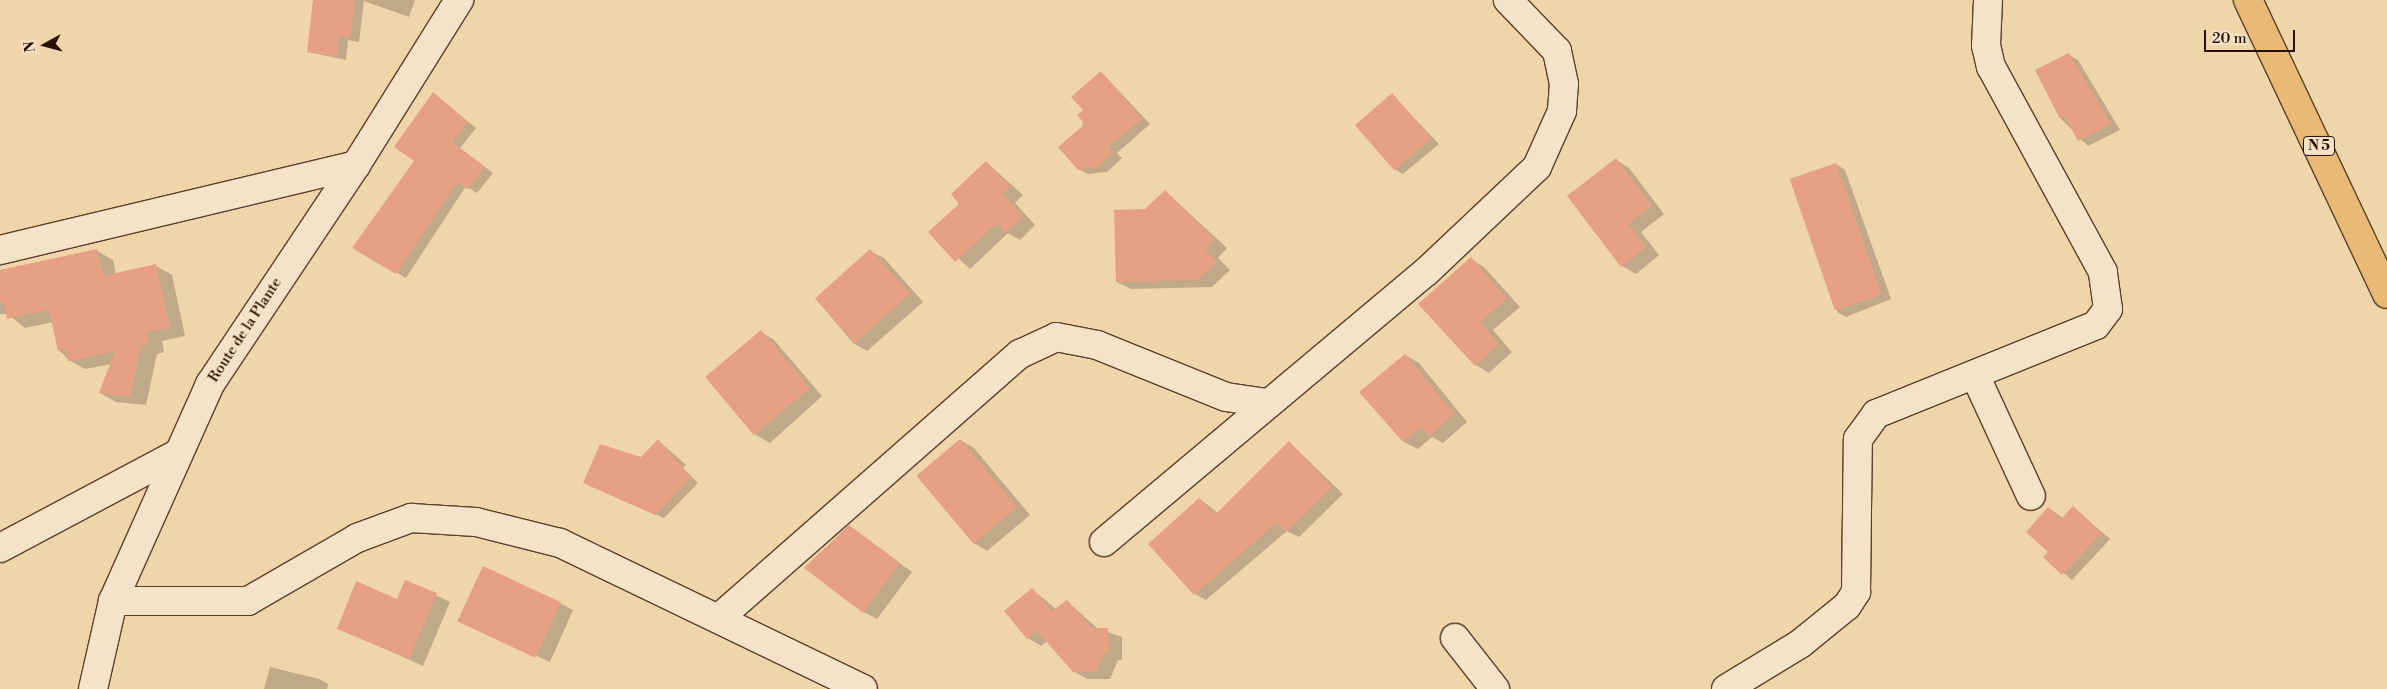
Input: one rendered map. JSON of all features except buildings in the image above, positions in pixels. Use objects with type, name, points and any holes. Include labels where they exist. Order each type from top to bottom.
[{"type":"main road","name":"N 5","points":[[2248,0],[2387,294]]},
{"type":"street","name":"Route de la Plante","points":[[93,689],[113,601],[177,454],[210,384],[249,321],[356,166],[459,0]]},
{"type":"street","points":[[1104,542],[1266,403],[1426,272],[1537,167],[1562,111],[1564,84],[1557,51],[1508,0]]},
{"type":"street","points":[[1726,689],[1800,644],[1848,606],[1856,592],[1856,457],[1864,427],[1876,414],[2096,325],[2108,309],[2109,291],[2103,272],[1991,67],[1985,39],[1988,0]]},
{"type":"street","points":[[0,250],[356,166]]},
{"type":"street","points":[[719,618],[1020,354],[1056,338],[1097,345],[1226,397],[1266,403]]},
{"type":"street","points":[[1975,375],[2031,496]]},
{"type":"street","points":[[0,548],[177,454]]},
{"type":"street","points":[[113,601],[248,601],[357,538],[411,518],[476,522],[560,542],[863,689]]},
{"type":"street","points":[[1455,638],[1495,689]]}]
